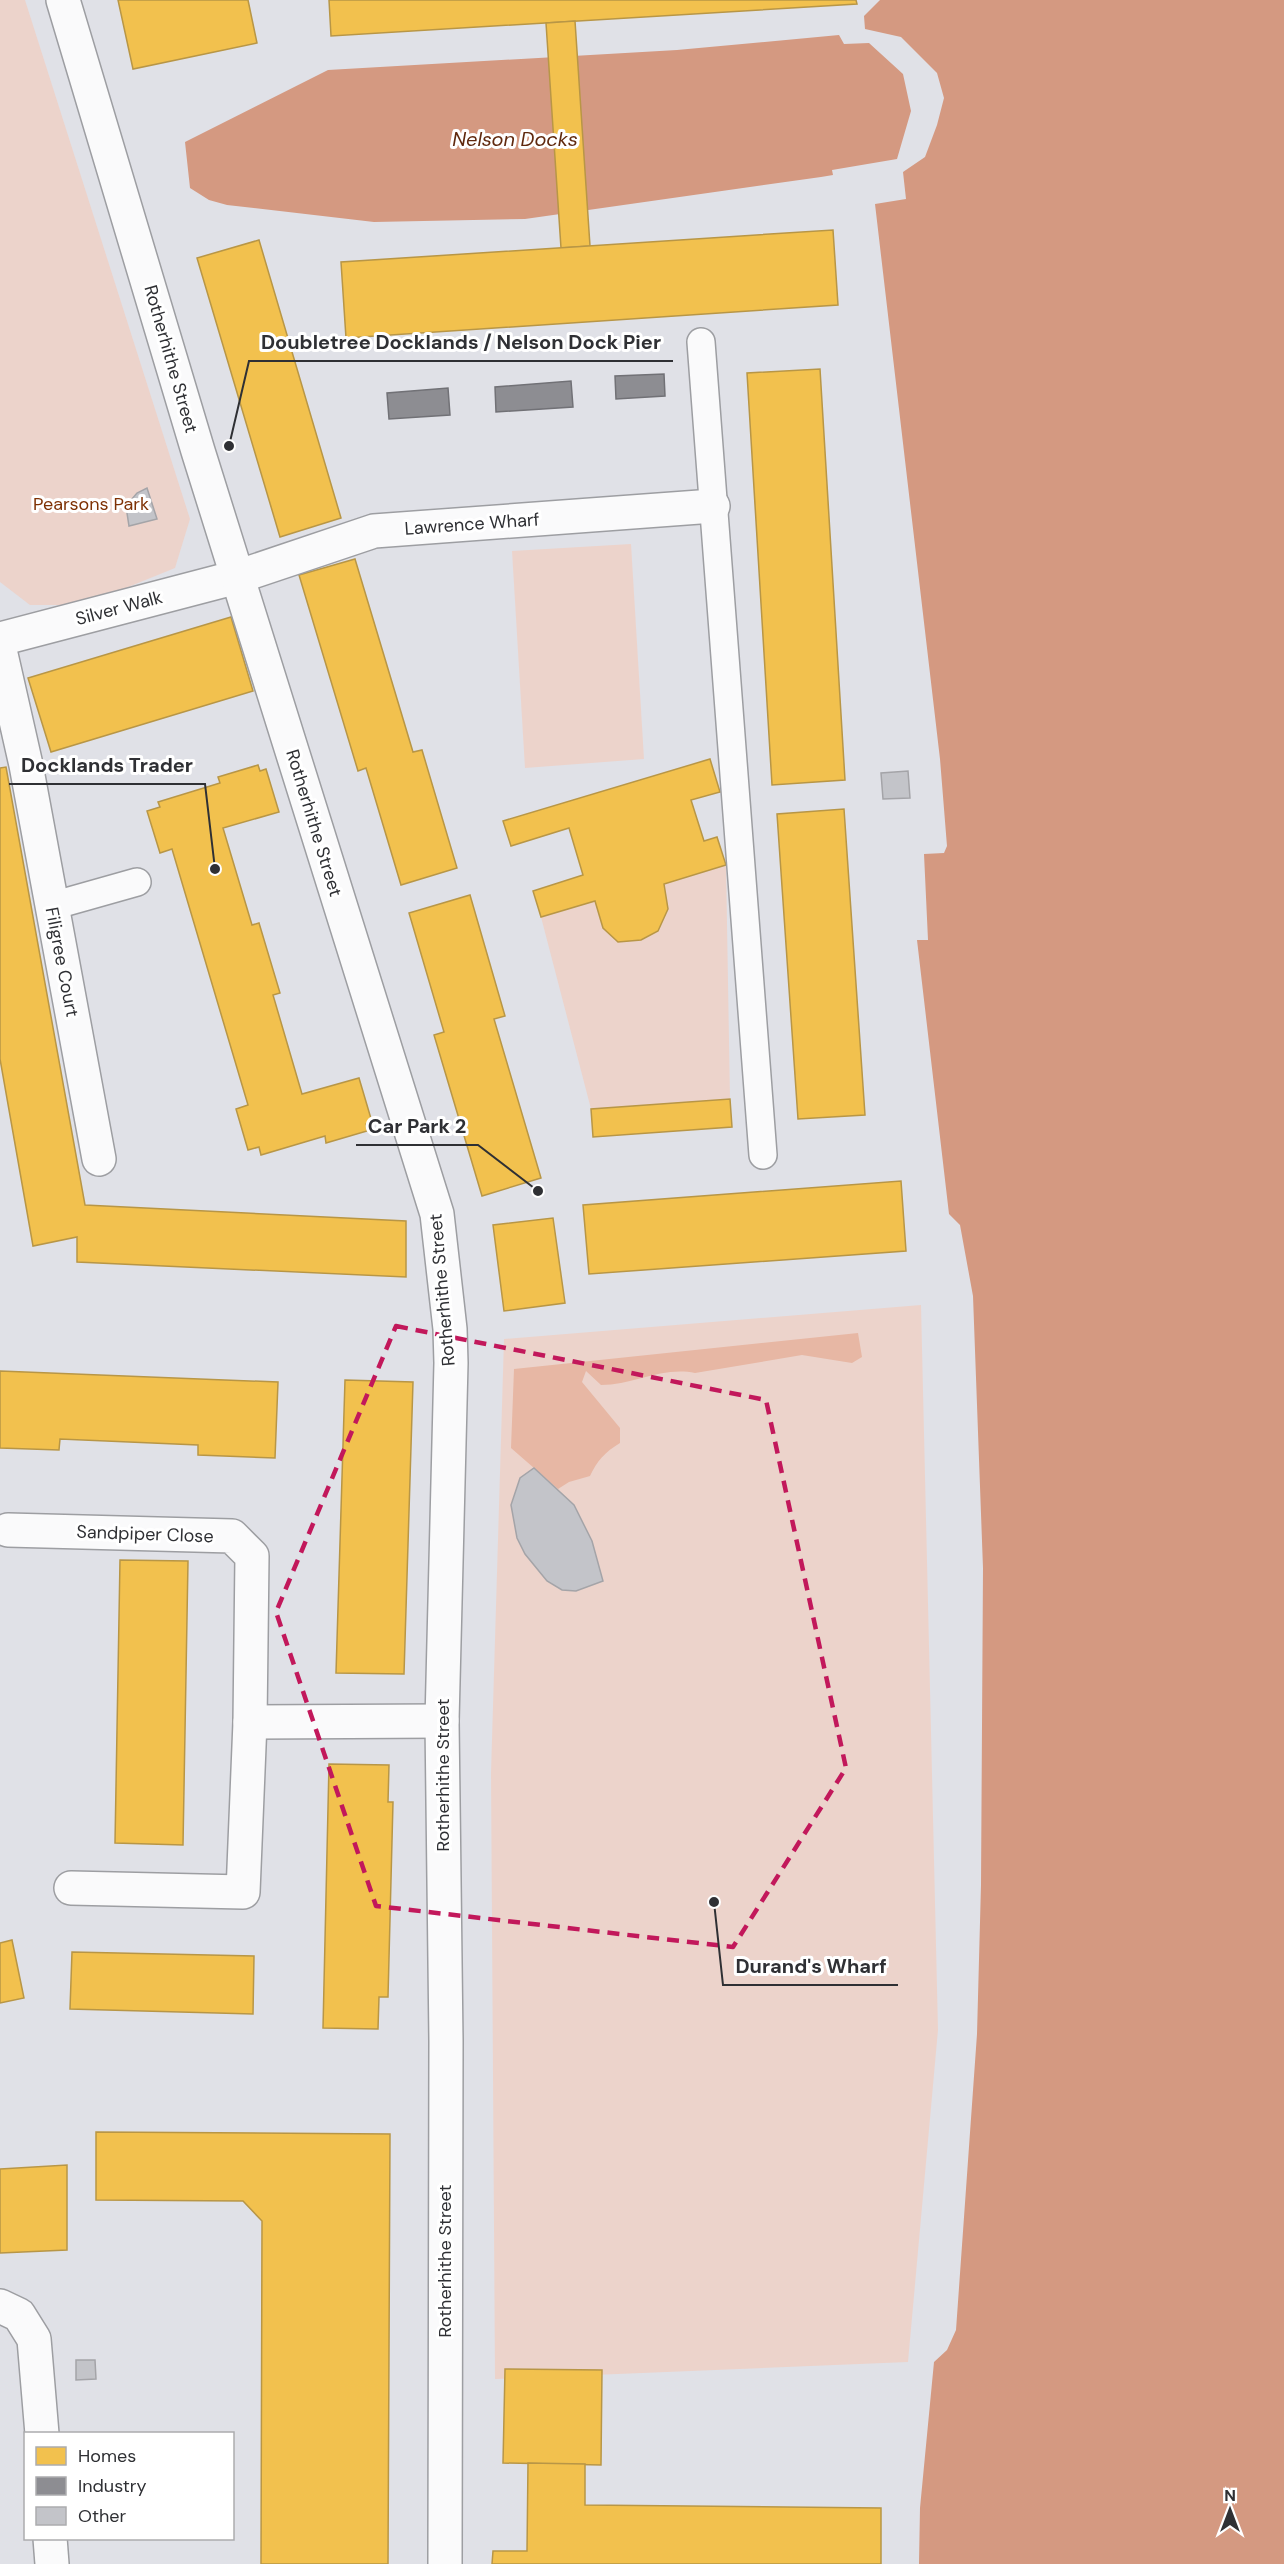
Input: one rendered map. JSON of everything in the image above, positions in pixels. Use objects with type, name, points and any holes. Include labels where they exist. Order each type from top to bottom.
[{"type":"street","name":"Rotherhithe Street","points":[[63,0],[237,577],[437,1214],[450,1329],[451,1364],[442,1721],[446,2041],[445,2564]]},
{"type":"street","name":"Lawrence Wharf","points":[[237,577],[374,531],[713,506]]},
{"type":"street","name":"Silver Walk","points":[[0,639],[237,577]]},
{"type":"street","name":"Filigree Court","points":[[0,650],[26,765],[99,1159]]},
{"type":"street","name":"Sandpiper Close","points":[[8,1530],[232,1536],[252,1556],[250,1722],[243,1892],[71,1888]]},
{"type":"street","points":[[250,1722],[442,1721]]},
{"type":"street","points":[[0,2306],[19,2315],[34,2340],[42,2432]]},
{"type":"street","points":[[50,2540],[52,2564]]},
{"type":"lane","points":[[701,342],[763,1155]]},
{"type":"lane","points":[[52,906],[137,882]]},
{"type":"highlighted area","points":[[396,1326],[766,1400],[846,1768],[733,1947],[376,1906],[276,1612]]},
{"type":"green space","name":"Pearsons Park","points":[[0,0],[25,0],[190,519],[175,568],[84,605],[30,605],[0,582]]},
{"type":"green space","points":[[631,544],[644,759],[525,768],[512,551]]},
{"type":"green space","points":[[726,865],[730,1099],[591,1109],[541,917],[595,901],[603,928],[618,942],[658,930],[668,909],[664,884]]},
{"type":"green space","points":[[921,1305],[938,2030],[908,2362],[495,2379],[491,1773],[504,1339]]},
{"type":"shaded area","points":[[858,1333],[862,1357],[852,1363],[802,1355],[695,1373],[671,1372],[601,1385],[586,1371],[582,1382],[620,1428],[620,1443],[602,1457],[590,1476],[569,1482],[558,1489],[511,1448],[514,1369]]},
{"type":"water","points":[[880,0],[1284,0],[1284,2564],[919,2564],[920,2508],[934,2362],[947,2350],[956,2330],[977,2034],[981,1885],[983,1568],[973,1296],[960,1225],[949,1214],[917,940],[928,940],[924,854],[944,853],[947,846],[940,759],[875,204],[906,199],[903,172],[925,157],[944,98],[937,73],[901,37],[865,29],[864,16]]},
{"type":"water","name":"Nelson Docks","points":[[839,35],[844,44],[869,43],[903,74],[911,111],[897,159],[832,170],[833,175],[821,177],[525,219],[374,222],[227,205],[209,200],[190,188],[185,142],[328,70],[677,50]]},
{"type":"building: Homes","points":[[118,0],[248,0],[257,43],[133,69]]},
{"type":"building: Homes","points":[[329,0],[856,0],[857,4],[331,36]]},
{"type":"building: Homes","points":[[575,21],[590,246],[561,248],[546,23]]},
{"type":"building: Homes","points":[[833,230],[838,305],[346,338],[341,262]]},
{"type":"building: Homes","points":[[259,240],[341,518],[280,537],[197,258]]},
{"type":"building: Homes","points":[[820,369],[845,780],[772,785],[747,373]]},
{"type":"building: Homes","points":[[355,559],[413,752],[422,750],[457,868],[401,885],[366,768],[358,771],[299,575]]},
{"type":"building: Homes","points":[[231,617],[253,691],[51,752],[28,678]]},
{"type":"building: Homes","points":[[710,759],[720,792],[691,800],[704,841],[717,837],[726,865],[664,884],[668,909],[658,931],[641,940],[618,942],[603,928],[595,901],[541,917],[533,891],[583,875],[569,828],[511,846],[503,821]]},
{"type":"building: Homes","points":[[258,765],[260,771],[266,769],[279,812],[223,828],[252,925],[259,923],[280,993],[273,995],[302,1094],[359,1078],[372,1122],[366,1124],[367,1131],[326,1143],[325,1136],[261,1155],[259,1147],[248,1150],[236,1109],[248,1105],[172,849],[160,853],[147,811],[160,807],[158,802],[220,783],[218,777]]},
{"type":"building: Homes","points":[[6,767],[85,1205],[406,1221],[406,1277],[77,1262],[77,1237],[33,1246],[0,1059],[0,768]]},
{"type":"building: Homes","points":[[844,809],[865,1115],[798,1119],[777,814]]},
{"type":"building: Homes","points":[[470,895],[505,1016],[494,1019],[541,1178],[482,1196],[434,1035],[444,1032],[409,913]]},
{"type":"building: Homes","points":[[730,1099],[732,1127],[593,1137],[591,1109]]},
{"type":"building: Homes","points":[[901,1181],[906,1251],[589,1274],[583,1205]]},
{"type":"building: Homes","points":[[553,1218],[565,1303],[504,1311],[493,1225]]},
{"type":"building: Homes","points":[[0,1371],[278,1382],[275,1458],[198,1455],[198,1445],[60,1439],[59,1450],[0,1448]]},
{"type":"building: Homes","points":[[345,1380],[413,1382],[404,1674],[336,1673]]},
{"type":"building: Homes","points":[[120,1560],[188,1561],[183,1845],[115,1843]]},
{"type":"building: Homes","points":[[329,1764],[389,1765],[388,1802],[393,1802],[388,1997],[379,1997],[378,2029],[323,2028]]},
{"type":"building: Homes","points":[[12,1940],[24,1998],[0,2003],[0,1943]]},
{"type":"building: Homes","points":[[72,1952],[254,1956],[253,2014],[70,2009]]},
{"type":"building: Homes","points":[[96,2132],[390,2134],[388,2564],[261,2564],[262,2221],[243,2201],[96,2200]]},
{"type":"building: Homes","points":[[67,2165],[67,2250],[0,2253],[0,2169]]},
{"type":"building: Homes","points":[[505,2369],[602,2370],[601,2465],[503,2463]]},
{"type":"building: Homes","points":[[528,2463],[585,2464],[585,2505],[881,2508],[881,2564],[492,2564],[493,2551],[527,2551]]},
{"type":"building: Industry","points":[[664,374],[665,396],[616,399],[615,376]]},
{"type":"building: Industry","points":[[571,381],[573,407],[496,412],[495,387]]},
{"type":"building: Industry","points":[[448,388],[450,415],[389,419],[387,393]]},
{"type":"building: Other","points":[[147,488],[157,519],[129,526],[127,513],[131,500],[137,493]]},
{"type":"building: Other","points":[[908,771],[910,798],[883,799],[881,773]]},
{"type":"building: Other","points":[[534,1468],[574,1505],[592,1541],[603,1581],[576,1591],[562,1590],[547,1581],[525,1554],[517,1538],[511,1505],[520,1478]]},
{"type":"building: Other","points":[[76,2360],[95,2360],[96,2379],[76,2380]]},
{"type":"place","name":"Doubletree Docklands / Nelson Dock Pier","points":[[229,446]]},
{"type":"place","name":"Docklands Trader","points":[[215,869]]},
{"type":"place","name":"Car Park 2","points":[[538,1191]]},
{"type":"place","name":"Durand's Wharf","points":[[714,1902]]}]
